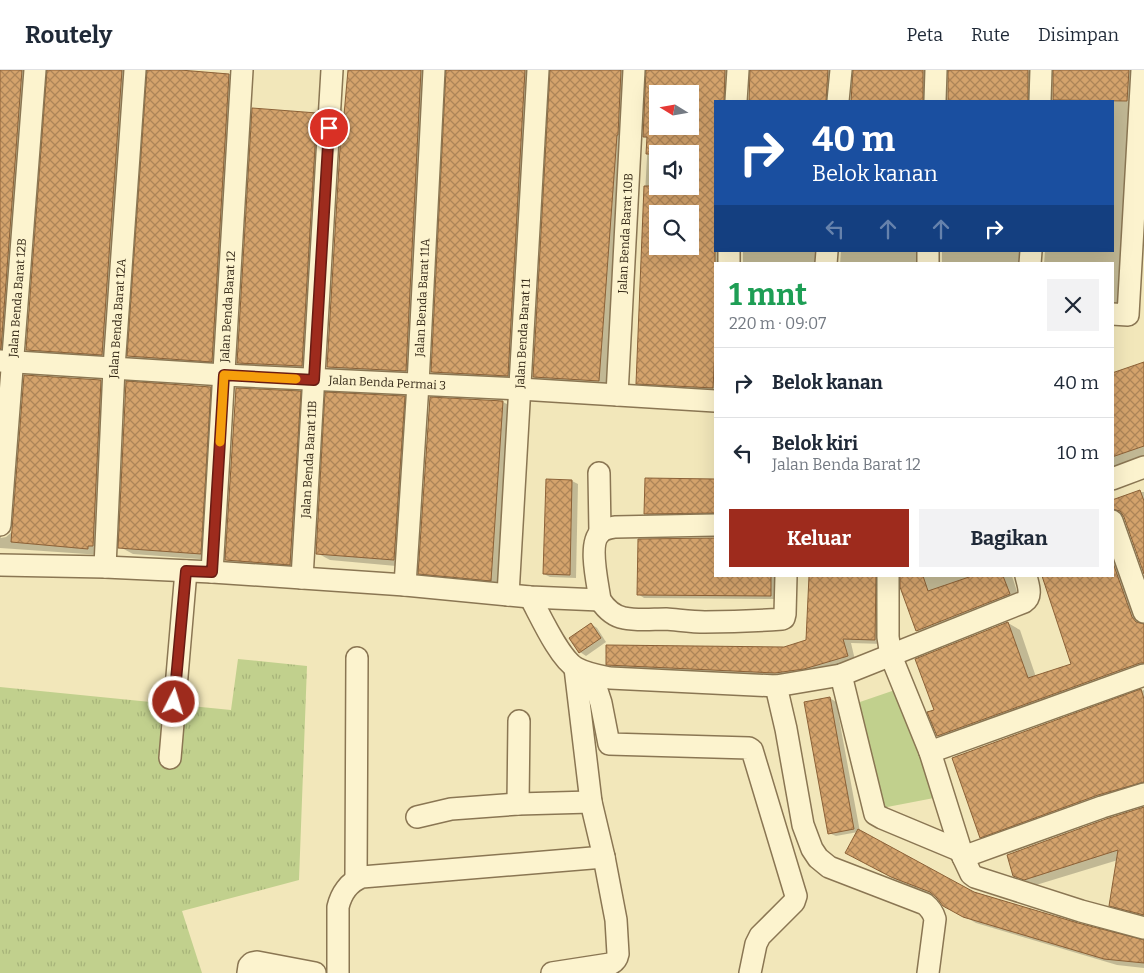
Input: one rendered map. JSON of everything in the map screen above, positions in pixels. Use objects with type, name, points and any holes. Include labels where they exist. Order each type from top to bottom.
[{"type":"street","name":"Jalan Benda Barat 12B","points":[[0,525],[6,362],[35,70]]},
{"type":"street","name":"Jalan Benda Barat 12A","points":[[105,567],[114,368],[135,70]]},
{"type":"street","name":"Jalan Benda Barat 12","points":[[212,572],[242,70]]},
{"type":"street","name":"Jalan Benda Barat 11B","points":[[302,578],[332,70]]},
{"type":"street","name":"Jalan Benda Barat 11A","points":[[405,585],[418,384],[434,70]]},
{"type":"street","name":"Jalan Benda Barat 11","points":[[508,595],[538,70]]},
{"type":"street","name":"Jalan Benda Barat 10B","points":[[617,395],[634,70]]},
{"type":"street","points":[[736,100],[738,70]]},
{"type":"street","points":[[838,100],[841,70]]},
{"type":"street","points":[[935,100],[936,70]]},
{"type":"street","points":[[1040,100],[1041,70]]},
{"type":"street","points":[[1124,315],[1142,70]]},
{"type":"street","name":"Jalan Benda Permai 3","points":[[6,362],[314,380],[520,389],[714,402]]},
{"type":"street","points":[[1114,477],[1144,468]]},
{"type":"street","points":[[599,473],[600,532],[595,540],[593,550],[600,600],[610,612],[623,618],[631,619],[704,622],[782,619],[785,614],[786,577]]},
{"type":"street","points":[[600,532],[614,527],[714,525]]},
{"type":"street","points":[[1114,527],[1144,612]]},
{"type":"street","points":[[0,565],[212,572],[405,585],[530,597],[600,600]]},
{"type":"street","points":[[170,758],[186,571]]},
{"type":"street","points":[[888,577],[888,637],[890,656],[930,752],[962,854],[971,874],[975,877],[1081,911],[1144,928]]},
{"type":"street","points":[[530,597],[563,655],[584,671],[610,678],[776,686],[841,675],[1027,601],[1030,592],[1026,577]]},
{"type":"street","points":[[356,879],[357,658]]},
{"type":"street","points":[[552,973],[610,964],[615,962],[618,954],[616,920],[604,856],[591,802],[584,671]]},
{"type":"street","points":[[584,671],[601,703],[609,744],[749,748],[752,750],[796,896],[794,902],[757,941],[750,973]]},
{"type":"street","points":[[841,675],[875,814],[962,854],[1144,794]]},
{"type":"street","points":[[930,752],[1144,675]]},
{"type":"street","points":[[776,686],[786,729],[803,825],[812,849],[818,858],[829,867],[925,904],[930,909],[935,919],[928,973]]},
{"type":"street","points":[[518,804],[519,721]]},
{"type":"street","points":[[417,816],[451,809],[518,804],[591,802]]},
{"type":"street","points":[[338,973],[338,907],[344,893],[356,879],[604,856]]},
{"type":"street","points":[[248,973],[248,966],[257,962],[314,973]]},
{"type":"green space","points":[[238,659],[307,666],[299,880],[182,911],[202,973],[0,973],[0,687],[231,710]]},
{"type":"green space","points":[[895,690],[920,754],[934,798],[882,808],[857,703]]},
{"type":"building","points":[[0,70],[22,70],[1,349],[0,349]]},
{"type":"building","points":[[47,70],[122,70],[102,355],[26,350]]},
{"type":"building","points":[[147,70],[180,70],[229,74],[212,362],[127,356]]},
{"type":"building","points":[[348,70],[421,70],[406,371],[327,367],[342,115],[344,115]]},
{"type":"building","points":[[446,70],[525,70],[508,376],[431,372]]},
{"type":"building","points":[[550,70],[621,70],[618,135],[599,381],[533,377]]},
{"type":"building","points":[[646,70],[725,70],[724,100],[714,100],[715,262],[713,388],[636,384],[644,186],[649,186],[649,195],[699,195],[699,145],[649,145],[649,154],[646,154],[647,137],[643,137]]},
{"type":"building","points":[[750,70],[828,70],[826,100],[749,100]]},
{"type":"building","points":[[853,70],[923,70],[923,100],[851,100]]},
{"type":"building","points":[[948,70],[1028,70],[1028,100],[948,100]]},
{"type":"building","points":[[1053,70],[1129,70],[1127,101],[1053,100]]},
{"type":"building","points":[[252,108],[317,113],[302,366],[237,363]]},
{"type":"building","points":[[1144,362],[1144,446],[1114,456],[1114,372]]},
{"type":"building","points":[[24,375],[101,380],[93,546],[88,546],[88,549],[11,542]]},
{"type":"building","points":[[126,381],[211,387],[201,554],[118,548]]},
{"type":"building","points":[[236,388],[301,391],[290,565],[225,560]]},
{"type":"building","points":[[325,392],[405,396],[394,560],[316,554]]},
{"type":"building","points":[[430,397],[503,401],[491,581],[418,574]]},
{"type":"building","points":[[645,478],[714,479],[714,513],[644,514]]},
{"type":"building","points":[[546,479],[572,480],[570,575],[543,574]]},
{"type":"building","points":[[1140,490],[1144,501],[1144,574],[1124,517],[1120,511],[1114,510],[1114,499]]},
{"type":"building","points":[[714,538],[714,577],[771,577],[771,596],[637,595],[638,539]]},
{"type":"building","points":[[1114,566],[1132,617],[1136,622],[1144,624],[1144,663],[937,736],[927,712],[934,710],[915,659],[1008,622],[1028,678],[1071,664],[1042,577],[1114,577]]},
{"type":"building","points":[[809,577],[876,577],[875,640],[843,639],[848,656],[804,669],[775,673],[606,665],[606,645],[784,647],[806,640]]},
{"type":"building","points":[[900,577],[923,577],[928,591],[969,577],[1003,577],[1010,594],[916,631],[900,587]]},
{"type":"building","points":[[591,623],[601,638],[579,653],[569,638]]},
{"type":"building","points":[[1141,689],[1144,699],[1144,782],[1098,795],[980,838],[952,758]]},
{"type":"building","points":[[830,697],[854,829],[828,834],[804,702]]},
{"type":"building","points":[[1144,807],[1144,915],[1109,906],[1118,850],[1024,880],[1013,876],[1007,855]]},
{"type":"building","points":[[858,829],[974,892],[1078,923],[1144,940],[1144,963],[1104,959],[963,917],[943,906],[930,892],[891,877],[845,853]]},
{"type":"slow traffic","points":[[220,442],[224,375],[296,379]]},
{"type":"route","points":[[174,702],[186,571],[212,572],[224,375],[314,380],[329,128]]}]
